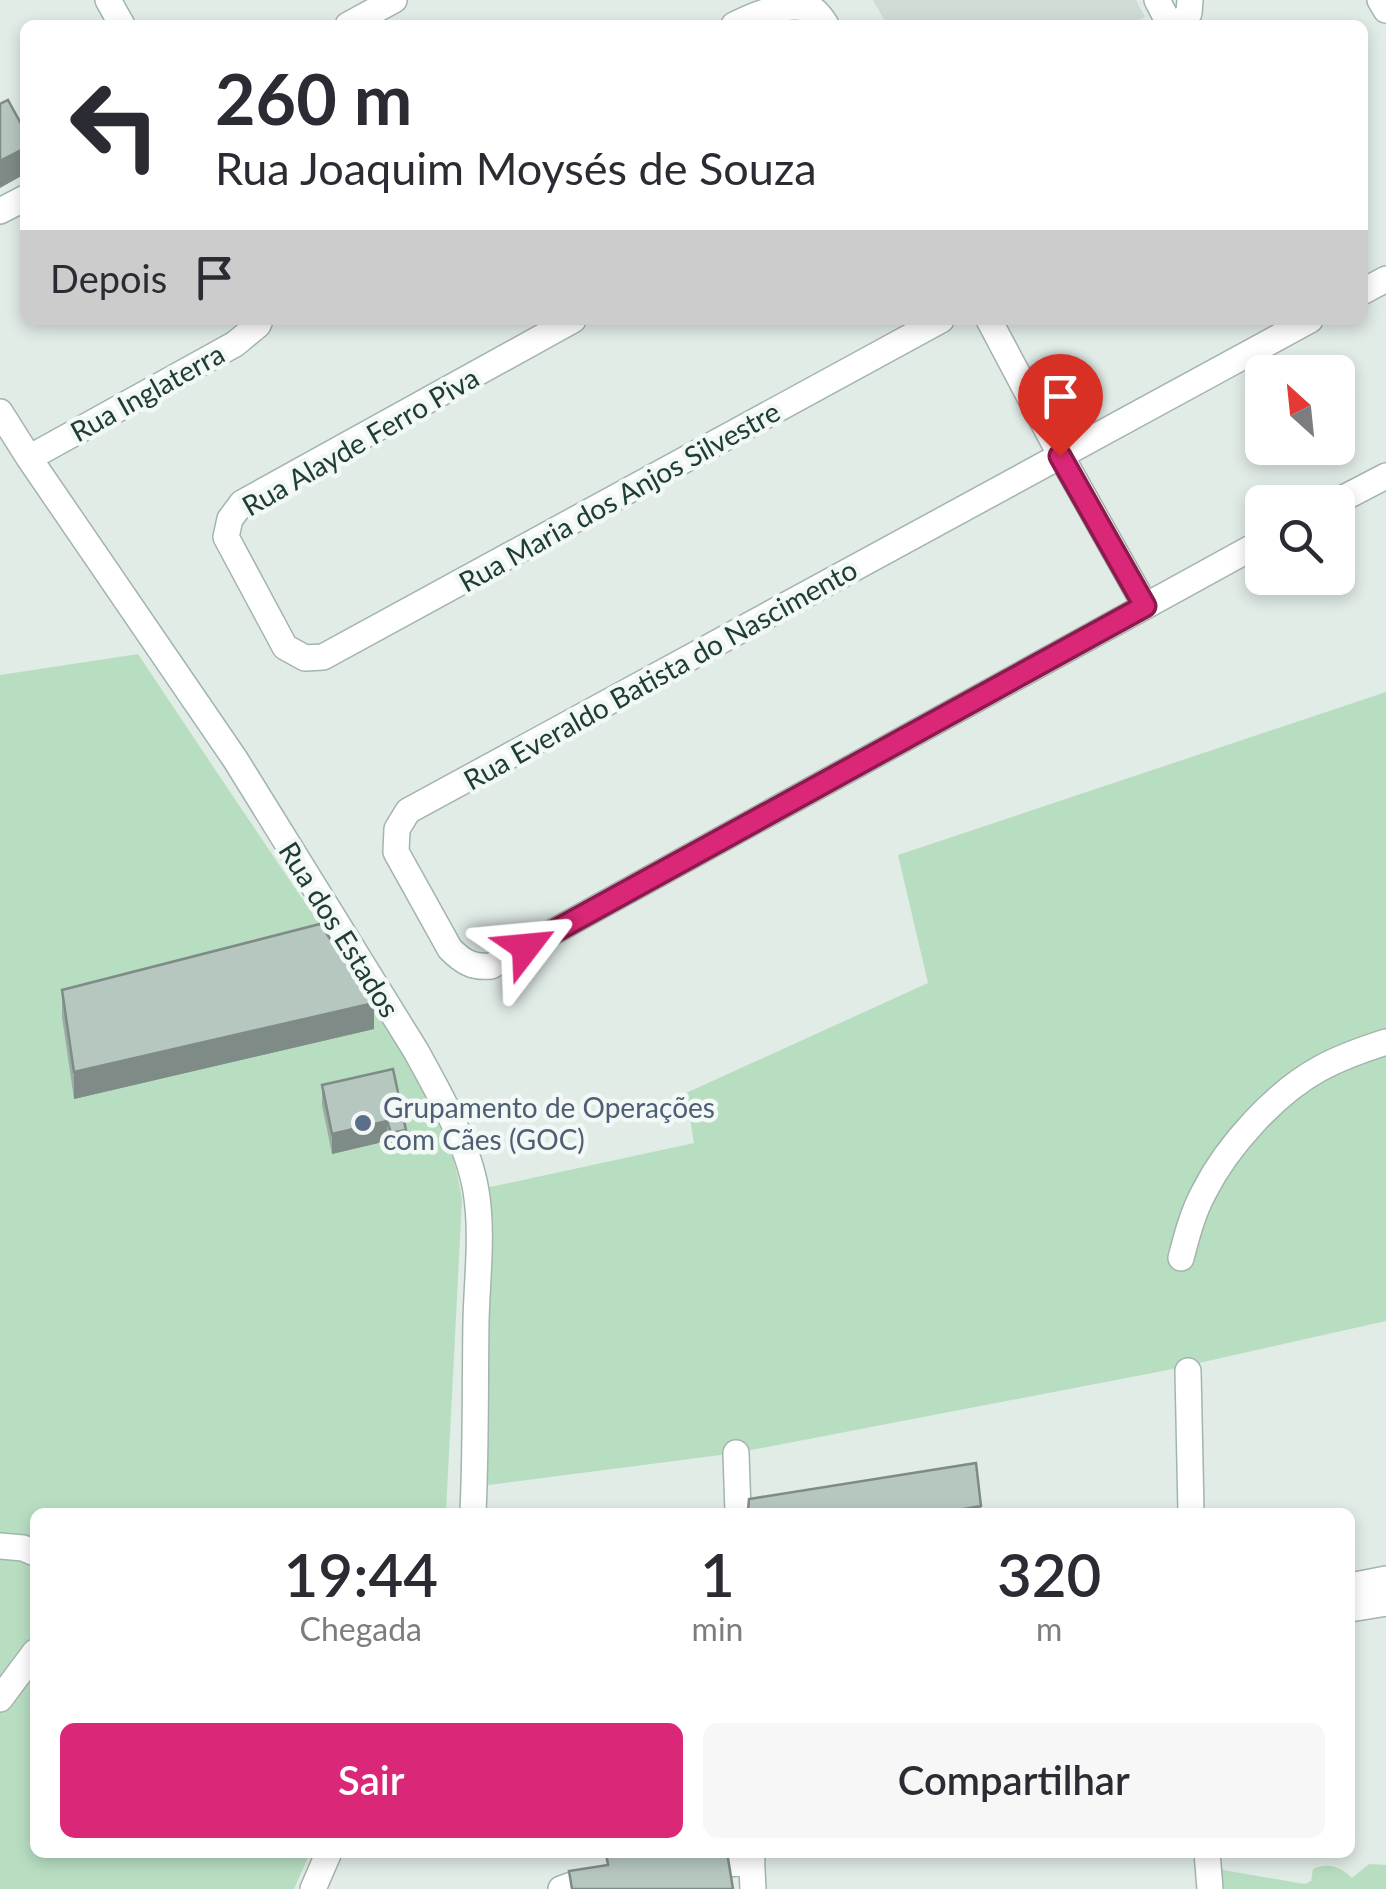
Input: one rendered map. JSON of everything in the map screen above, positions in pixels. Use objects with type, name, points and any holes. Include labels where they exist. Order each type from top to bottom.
[{"type":"street","points":[[357,20],[394,0]]},
{"type":"street","points":[[1380,0],[1386,10]]},
{"type":"street","points":[[744,20],[774,5],[797,4],[815,11],[822,20]]},
{"type":"street","name":"Rua Inglaterra","points":[[16,453],[235,344],[258,325]]},
{"type":"street","name":"Rua Alayde Ferro Piva","points":[[294,653],[285,647],[226,537],[230,519],[242,503],[564,325]]},
{"type":"street","name":"Rua Maria dos Anjos Silvestre","points":[[294,653],[305,658],[323,657],[933,325]]},
{"type":"street","points":[[991,325],[1145,606],[1245,551]]},
{"type":"street","name":"Rua Everaldo Batista do Nascimento","points":[[1145,606],[492,966],[476,967],[450,948],[396,852],[397,829],[408,811],[1301,325]]},
{"type":"street","name":"Rua dos Estados","points":[[0,412],[16,453],[235,759],[416,1051],[458,1133],[476,1190],[480,1257],[473,1508]]},
{"type":"street","points":[[1355,492],[1386,476]]},
{"type":"street","points":[[1181,1258],[1204,1190],[1243,1134],[1286,1092],[1318,1069],[1386,1042]]},
{"type":"street","points":[[1188,1370],[1191,1508]]},
{"type":"street","points":[[736,1453],[738,1508]]},
{"type":"street","points":[[0,1546],[30,1551]]},
{"type":"street","points":[[1355,1585],[1386,1579]]},
{"type":"street","points":[[1355,1608],[1386,1603]]},
{"type":"street","points":[[0,1699],[30,1659]]},
{"type":"street","points":[[313,1889],[327,1858]]},
{"type":"street","points":[[680,1871],[747,1858]]},
{"type":"street","points":[[752,1858],[753,1889]]},
{"type":"street","points":[[1208,1858],[1210,1889]]},
{"type":"street","points":[[561,1889],[626,1878]]},
{"type":"shaded area","points":[[873,0],[1136,0],[1145,17],[1139,20],[884,20]]},
{"type":"green space","points":[[138,654],[397,1036],[438,1115],[453,1157],[462,1200],[446,1508],[30,1508],[30,1858],[308,1858],[294,1889],[0,1889],[0,675]]},
{"type":"green space","points":[[1386,692],[1386,1321],[1168,1370],[736,1453],[474,1487],[472,1191],[694,1143],[686,1093],[928,983],[898,855]]},
{"type":"green space","points":[[1369,1864],[1386,1865],[1386,1889],[1211,1889],[1217,1869],[1305,1884],[1311,1881],[1313,1869],[1319,1867],[1334,1867],[1352,1878]]},
{"type":"building","points":[[8,100],[20,122],[20,151],[0,161],[0,104]]},
{"type":"building","points":[[320,924],[374,1003],[74,1072],[62,990]]},
{"type":"building","points":[[393,1069],[406,1130],[391,1133],[387,1121],[332,1134],[322,1085]]},
{"type":"building","points":[[976,1463],[981,1506],[748,1508],[749,1499]]},
{"type":"building","points":[[607,1858],[728,1858],[733,1889],[572,1889],[569,1871],[608,1865]]},
{"type":"place","name":"Grupamento de Operações com Cães (GOC)","points":[[363,1123]]},
{"type":"route","points":[[526,947],[1145,606],[1060,456]]}]
